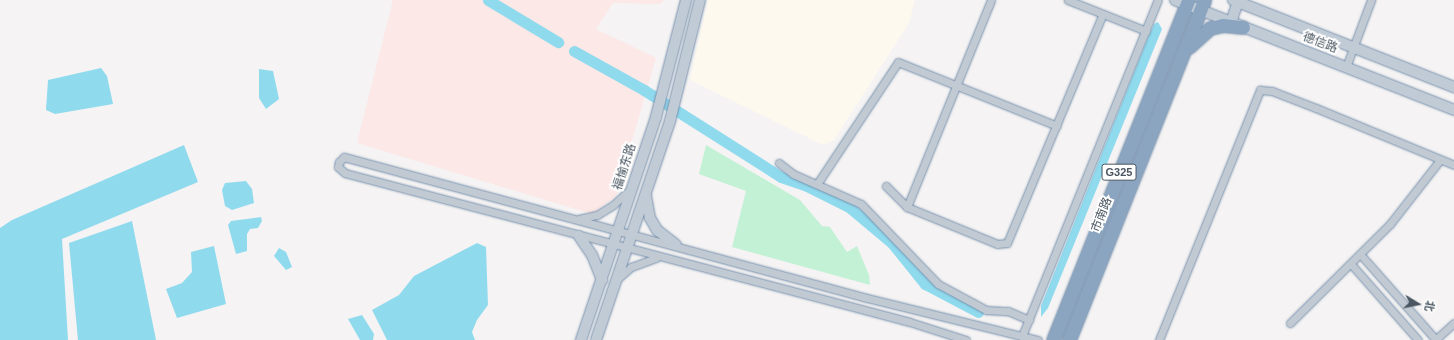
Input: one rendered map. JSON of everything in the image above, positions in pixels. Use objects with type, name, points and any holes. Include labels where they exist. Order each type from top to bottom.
[{"type":"highway","name":"市南路","points":[[1053,340],[1183,1]]},
{"type":"highway","name":"市南路","points":[[1069,340],[1202,5]]},
{"type":"highway","points":[[1182,57],[1194,40],[1210,28],[1237,24]]},
{"type":"highway","points":[[1060,322],[1075,327]]},
{"type":"street","name":"福愉东路","points":[[581,340],[656,117],[686,0]]},
{"type":"street","points":[[596,340],[670,121],[700,0]]},
{"type":"street","points":[[907,207],[991,0]]},
{"type":"street","points":[[1068,0],[1146,31]]},
{"type":"street","points":[[1025,338],[1029,320],[1158,0]]},
{"type":"street","points":[[1346,67],[1371,0]]},
{"type":"street","name":"德信路","points":[[1183,1],[1202,5],[1237,24],[1454,110]]},
{"type":"street","points":[[1236,1],[1237,24]]},
{"type":"street","name":"德信路","points":[[1236,1],[1454,87]]},
{"type":"street","points":[[886,186],[907,207],[997,244],[1007,243],[1103,14]]},
{"type":"street","points":[[817,184],[898,62],[1057,126]]},
{"type":"street","points":[[1159,340],[1260,90],[1266,89],[1308,105],[1454,165]]},
{"type":"street","points":[[966,340],[910,322],[626,249],[345,173],[338,167],[339,162],[344,157],[676,245],[867,298],[1038,340]]},
{"type":"street","points":[[1290,323],[1390,224],[1440,160]]},
{"type":"street","points":[[779,163],[793,174],[817,184],[865,208],[938,284],[986,310],[1008,311],[1029,320]]},
{"type":"street","points":[[578,219],[597,214],[613,205],[634,183],[649,183]]},
{"type":"street","points":[[645,193],[650,218],[657,230],[676,245]]},
{"type":"street","points":[[579,236],[592,255],[602,280]]},
{"type":"street","points":[[1360,254],[1435,340],[1454,323]]},
{"type":"street","points":[[616,280],[643,261],[661,258]]},
{"type":"street","points":[[1351,264],[1418,340]]},
{"type":"shaded area","points":[[393,0],[664,0],[660,4],[613,3],[596,29],[656,58],[616,196],[592,214],[357,143]]},
{"type":"shaded area","points":[[708,0],[915,0],[909,23],[834,140],[823,145],[690,80]]},
{"type":"green space","points":[[706,145],[800,200],[822,226],[830,227],[847,252],[857,246],[869,275],[870,285],[732,247],[746,191],[699,174]]},
{"type":"water","points":[[1158,22],[1162,29],[1048,308],[1041,317],[1041,306],[1147,40],[1154,24]]},
{"type":"water","points":[[101,68],[107,76],[113,104],[55,114],[46,110],[48,80]]},
{"type":"water","points":[[259,69],[273,71],[279,99],[266,109],[259,98]]},
{"type":"water","points":[[184,145],[198,182],[62,239],[68,340],[0,340],[0,228],[12,220]]},
{"type":"water","points":[[246,181],[252,189],[254,203],[232,210],[225,206],[222,190],[225,183]]},
{"type":"water","points":[[261,217],[262,221],[258,228],[250,229],[247,234],[247,251],[236,254],[228,225],[231,221]]},
{"type":"water","points":[[132,221],[156,340],[78,340],[69,243]]},
{"type":"water","points":[[477,243],[486,247],[488,305],[477,320],[472,332],[475,340],[387,340],[372,310],[399,295],[414,276]]},
{"type":"water","points":[[214,246],[226,304],[177,318],[166,289],[182,283],[192,272],[191,252]]},
{"type":"water","points":[[279,248],[286,252],[292,267],[286,270],[274,256]]},
{"type":"water","points":[[362,315],[374,334],[373,340],[360,340],[348,319]]},
{"type":"waterway","points":[[488,0],[558,42]]},
{"type":"waterway","points":[[574,51],[644,90],[781,177],[807,186],[849,207],[892,243],[925,284],[978,312]]}]
